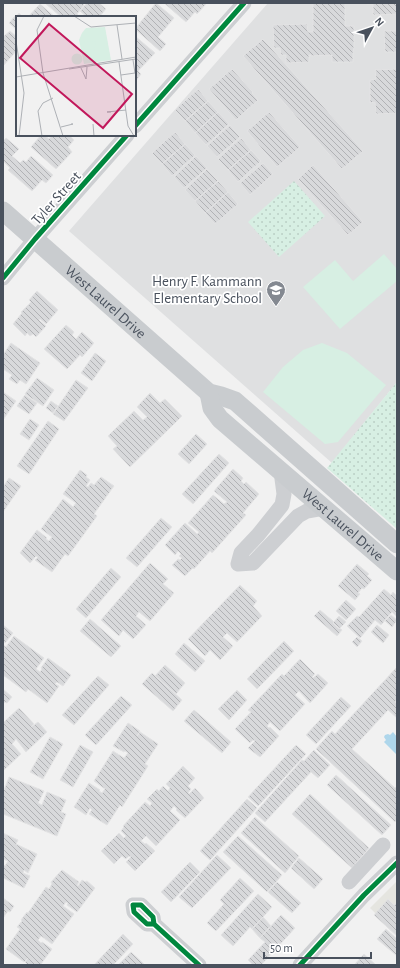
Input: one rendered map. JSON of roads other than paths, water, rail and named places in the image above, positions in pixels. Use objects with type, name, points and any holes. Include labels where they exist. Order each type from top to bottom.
[{"type":"main road","name":"West Laurel Drive","points":[[3,211],[209,393],[234,401],[397,544]]},
{"type":"main road","name":"West Laurel Drive","points":[[209,393],[212,408],[220,419],[397,571]]},
{"type":"street","points":[[136,125],[244,3]]},
{"type":"street","name":"Tyler Street","points":[[3,278],[35,239],[126,136]]},
{"type":"street","points":[[281,471],[284,494],[282,505],[241,553],[238,564],[253,563],[298,516],[307,511],[324,508]]},
{"type":"street","points":[[349,882],[383,844]]},
{"type":"street","points":[[300,965],[364,895],[397,863]]},
{"type":"street","points":[[131,903],[140,905],[149,913],[153,917],[154,924],[199,965]]},
{"type":"water","points":[[393,732],[397,737],[397,755],[384,742],[386,740],[384,737],[385,735],[390,735]]},
{"type":"place","name":"Henry F. Kammann Elementary School","points":[[276,307]]}]
